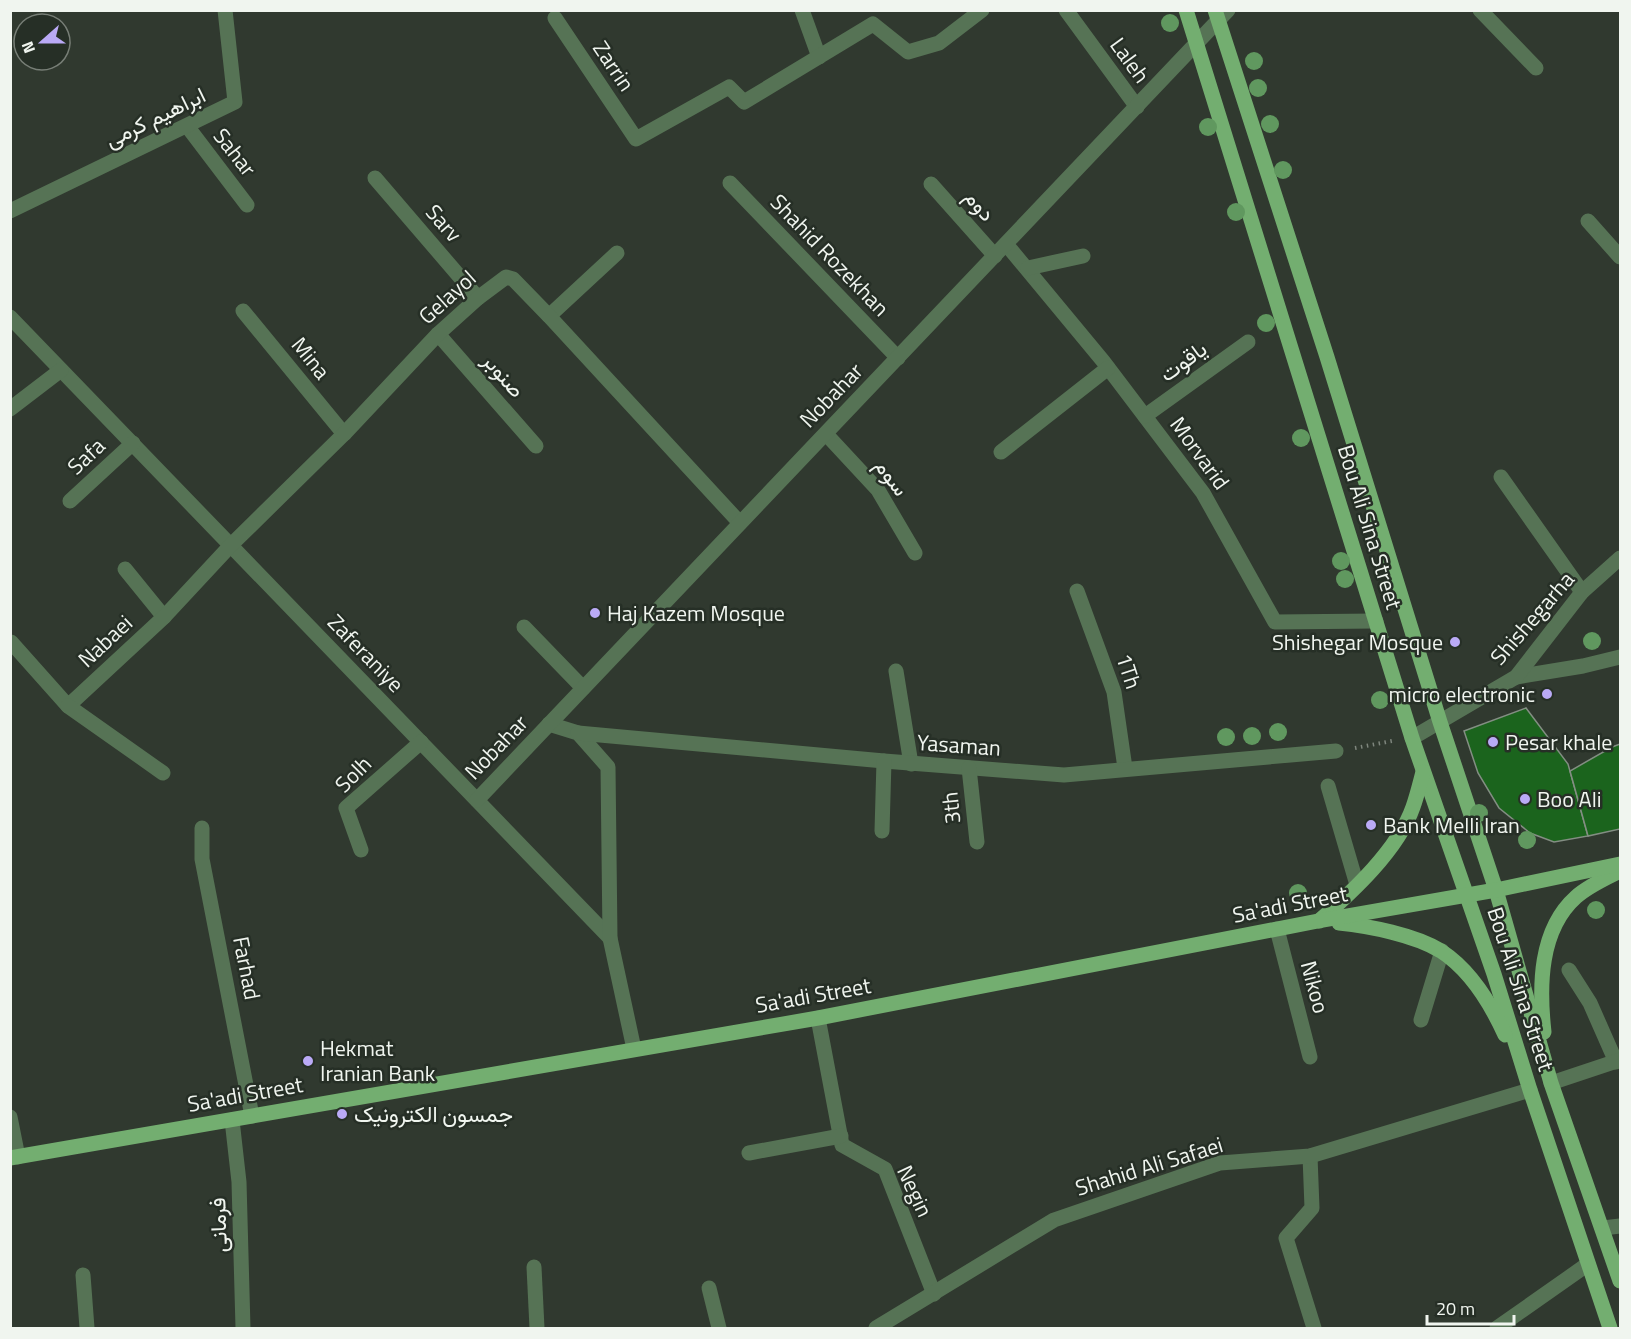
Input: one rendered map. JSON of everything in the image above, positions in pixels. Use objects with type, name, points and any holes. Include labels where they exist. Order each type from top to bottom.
[{"type":"main road","name":"Bou Ali Sina Street","points":[[1186,10],[1412,738],[1494,974],[1530,1090],[1610,1329]]},
{"type":"main road","name":"Bou Ali Sina Street","points":[[1220,14],[1440,722],[1496,890],[1551,1083],[1620,1281]]},
{"type":"main road","points":[[1318,921],[1357,885],[1400,833],[1413,809],[1423,772]]},
{"type":"main road","name":"Sa'adi Street","points":[[14,1158],[818,1018],[1318,921],[1466,896],[1620,864]]},
{"type":"main road","points":[[1551,1083],[1541,1003],[1542,967],[1548,943],[1559,919],[1576,897],[1620,871]]},
{"type":"main road","points":[[1318,921],[1364,926],[1417,940],[1442,951],[1465,972],[1482,993],[1502,1029],[1530,1090]]},
{"type":"street","name":"ابراهیم کرمی","points":[[10,211],[235,102],[225,10]]},
{"type":"street","points":[[802,10],[819,57],[873,24],[908,52],[939,43],[982,10]]},
{"type":"street","name":"Laleh","points":[[1066,10],[1137,107]]},
{"type":"street","points":[[1480,10],[1536,68]]},
{"type":"street","name":"Nobahar","points":[[477,800],[1197,44],[1220,14]]},
{"type":"street","name":"Zarrin","points":[[555,18],[636,139],[729,87],[744,102],[819,57]]},
{"type":"street","name":"Sahar","points":[[187,126],[247,205]]},
{"type":"street","name":"Sarv","points":[[375,178],[478,298]]},
{"type":"street","name":"Shahid Rozekhan","points":[[730,183],[898,358]]},
{"type":"street","name":"دوم","points":[[932,184],[995,256]]},
{"type":"street","points":[[1588,221],[1620,257]]},
{"type":"street","name":"Morvarid","points":[[1006,244],[1108,368],[1203,493],[1275,622],[1376,621]]},
{"type":"street","points":[[549,316],[617,253]]},
{"type":"street","points":[[1028,268],[1083,256]]},
{"type":"street","name":"Gelayol","points":[[231,545],[344,434],[438,334],[478,298],[506,277],[513,279],[549,316],[740,523]]},
{"type":"street","name":"Mina","points":[[243,311],[344,434]]},
{"type":"street","name":"Zaferaniye","points":[[10,317],[610,938]]},
{"type":"street","name":"صنوبر","points":[[438,334],[536,446]]},
{"type":"street","name":"یاقوت","points":[[1145,416],[1248,342]]},
{"type":"street","points":[[1001,452],[1108,368]]},
{"type":"street","points":[[10,409],[61,370]]},
{"type":"street","name":"سوم","points":[[826,434],[878,490],[915,553]]},
{"type":"street","name":"Safa","points":[[70,501],[133,443]]},
{"type":"street","points":[[1501,477],[1582,592]]},
{"type":"street","name":"Nabaei","points":[[68,706],[164,616],[231,545]]},
{"type":"street","name":"Shishegarha","points":[[1412,738],[1516,677],[1582,592],[1620,558]]},
{"type":"street","points":[[125,569],[164,616]]},
{"type":"street","name":"1Th","points":[[1077,591],[1114,692],[1125,768]]},
{"type":"street","points":[[524,627],[583,688]]},
{"type":"street","points":[[11,642],[68,706],[163,773]]},
{"type":"street","points":[[1516,677],[1584,666],[1620,657]]},
{"type":"street","points":[[896,671],[911,764]]},
{"type":"street","name":"Yasaman","points":[[549,724],[578,733],[884,762],[1064,775],[1336,751]]},
{"type":"street","points":[[578,733],[608,767],[610,938],[634,1049]]},
{"type":"street","name":"Solh","points":[[361,850],[346,808],[421,742]]},
{"type":"street","points":[[882,831],[884,762]]},
{"type":"street","name":"3th","points":[[969,768],[977,843]]},
{"type":"street","points":[[1328,786],[1357,885]]},
{"type":"street","name":"Farhad","points":[[202,828],[202,859],[252,1116]]},
{"type":"street","name":"Nikoo","points":[[1277,929],[1310,1057]]},
{"type":"street","points":[[1421,1020],[1442,951]]},
{"type":"street","points":[[1551,1083],[1618,1061],[1590,1004],[1569,970]]},
{"type":"street","points":[[749,1153],[841,1136],[818,1018]]},
{"type":"street","name":"Shahid Ali Safaei","points":[[878,1328],[1054,1220],[1220,1163],[1310,1156],[1530,1090]]},
{"type":"street","points":[[10,1117],[14,1158]]},
{"type":"street","name":"فرمانی","points":[[232,1120],[239,1182],[243,1329]]},
{"type":"street","name":"Negin","points":[[841,1136],[842,1145],[885,1169],[934,1294]]},
{"type":"street","points":[[1310,1156],[1312,1208],[1286,1238],[1314,1329]]},
{"type":"street","points":[[1603,1228],[1620,1226]]},
{"type":"street","points":[[1497,1329],[1588,1264]]},
{"type":"street","points":[[534,1267],[537,1329]]},
{"type":"street","points":[[83,1275],[87,1329]]},
{"type":"street","points":[[710,1288],[718,1329]]},
{"type":"path","points":[[1336,751],[1412,738]]},
{"type":"building","points":[[1526,708],[1568,764],[1588,836],[1554,842],[1530,833],[1499,808],[1478,773],[1464,731]]},
{"type":"building","points":[[1620,744],[1620,829],[1588,836],[1570,771]]},
{"type":"place","name":"Haj Kazem Mosque","points":[[595,613]]},
{"type":"place","name":"Shishegar Mosque","points":[[1455,642]]},
{"type":"place","name":"micro electronic","points":[[1547,694]]},
{"type":"place","name":"Pesar khale","points":[[1493,742]]},
{"type":"place","name":"Boo Ali","points":[[1525,799]]},
{"type":"place","name":"Bank Melli Iran","points":[[1371,825]]},
{"type":"place","name":"Hekmat Iranian Bank","points":[[308,1061]]},
{"type":"place","name":"جمسون الکترونیک","points":[[342,1114]]}]
